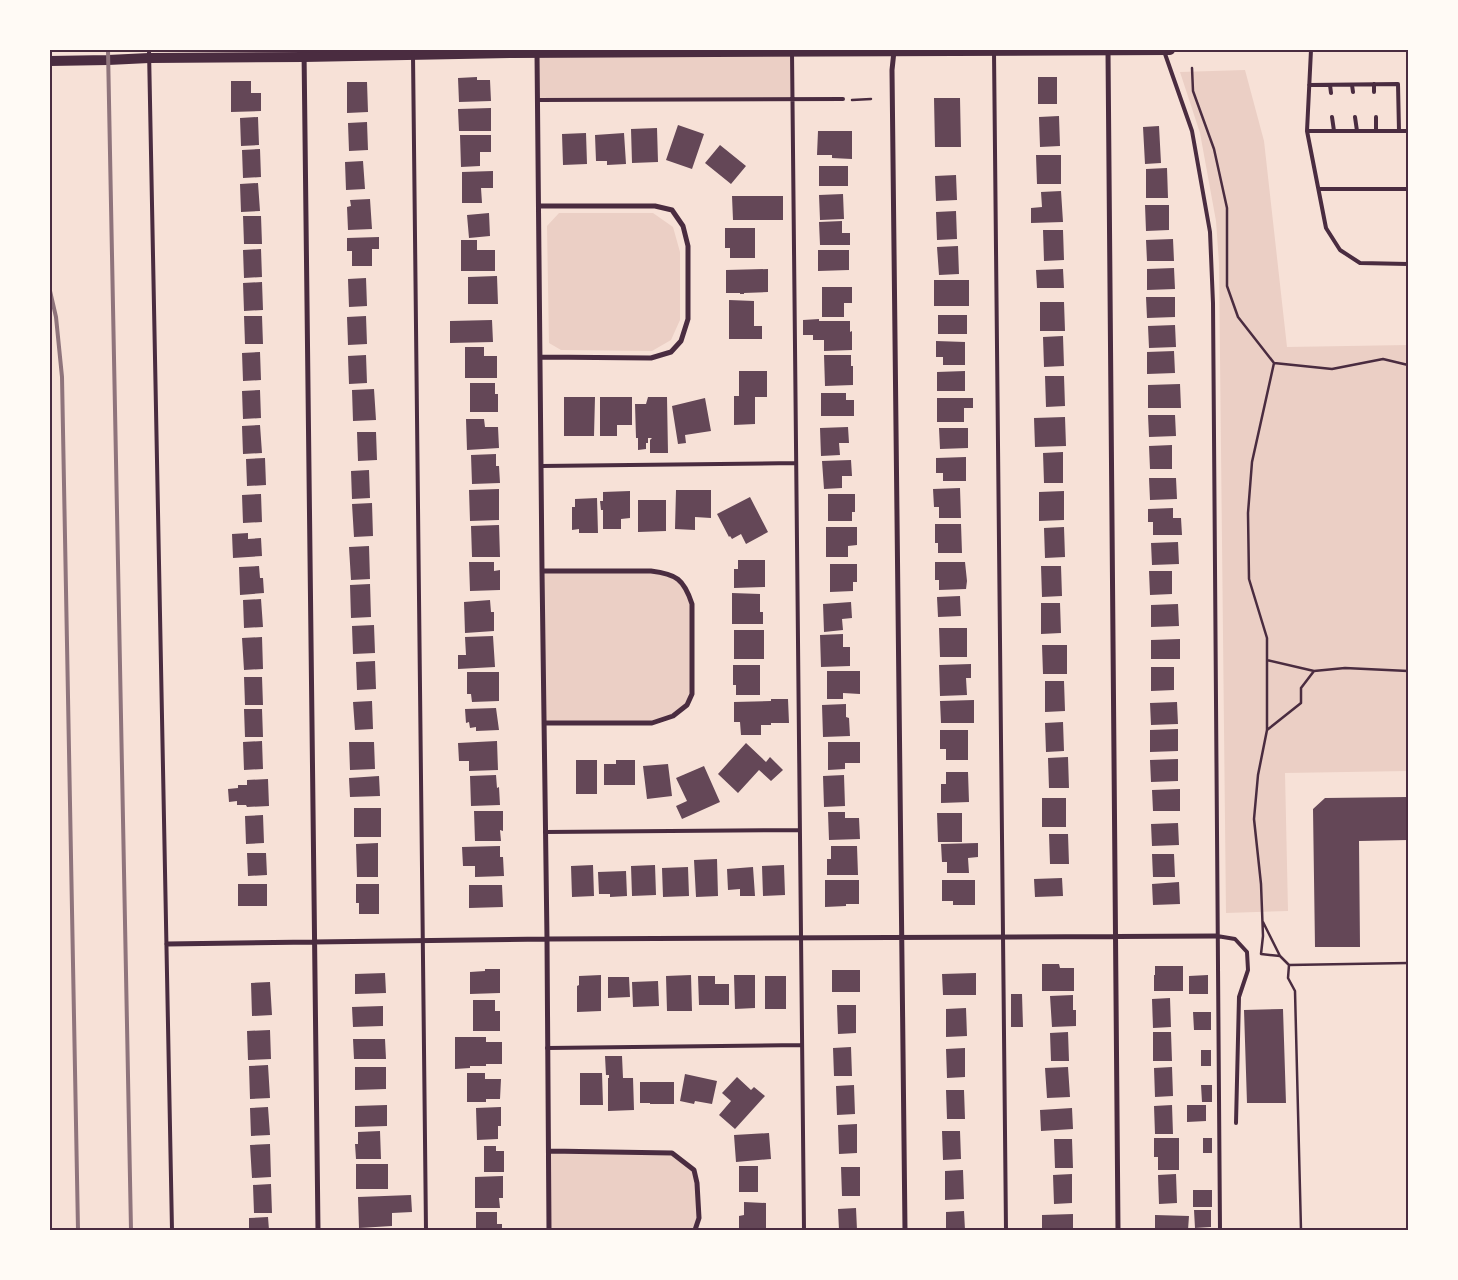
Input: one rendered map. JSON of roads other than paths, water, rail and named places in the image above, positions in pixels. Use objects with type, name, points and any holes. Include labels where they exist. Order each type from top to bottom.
[{"type":"main road","points":[[50,61],[108,60],[149,54],[250,53],[413,55],[537,52],[1170,50]]},
{"type":"street","points":[[1108,50],[1118,1230]]},
{"type":"street","points":[[894,51],[893,120],[905,1230]]},
{"type":"street","points":[[537,52],[549,1230]]},
{"type":"street","points":[[304,53],[318,1230]]},
{"type":"street","points":[[539,206],[655,206],[672,210],[683,226],[688,246],[688,319],[682,340],[671,352],[651,358],[540,357]]},
{"type":"street","points":[[542,571],[651,571],[668,573],[681,582],[688,591],[692,604],[692,694],[687,705],[673,716],[652,723],[544,723]]},
{"type":"street","points":[[167,944],[547,939],[1217,936]]},
{"type":"street","points":[[549,1151],[672,1153],[694,1170],[697,1183],[699,1218],[695,1230]]},
{"type":"lane","points":[[1164,50],[1192,131],[1210,232],[1213,303],[1220,1230]]},
{"type":"lane","points":[[1311,50],[1307,131],[1326,228],[1340,250],[1360,263],[1408,264]]},
{"type":"lane","points":[[994,51],[1006,1230]]},
{"type":"lane","points":[[792,52],[804,1230]]},
{"type":"lane","points":[[149,54],[172,1230]]},
{"type":"lane","points":[[413,55],[426,1230]]},
{"type":"lane","points":[[1352,84],[1353,92]]},
{"type":"lane","points":[[1374,84],[1374,92]]},
{"type":"lane","points":[[1309,85],[1398,84],[1399,131]]},
{"type":"lane","points":[[1330,85],[1331,92]]},
{"type":"lane","points":[[538,100],[843,99]]},
{"type":"lane","points":[[1332,117],[1334,131]]},
{"type":"lane","points":[[1355,117],[1357,131]]},
{"type":"lane","points":[[1376,117],[1376,131]]},
{"type":"lane","points":[[1307,131],[1408,131]]},
{"type":"lane","points":[[1319,189],[1408,189]]},
{"type":"lane","points":[[541,466],[796,463]]},
{"type":"lane","points":[[545,832],[799,830]]},
{"type":"lane","points":[[1217,936],[1235,939],[1248,952],[1248,970],[1239,997],[1236,1123]]},
{"type":"lane","points":[[547,1048],[802,1045]]},
{"type":"railway","points":[[108,50],[131,1230]]},
{"type":"railway","points":[[50,291],[56,317],[62,377],[78,1230]]}]
